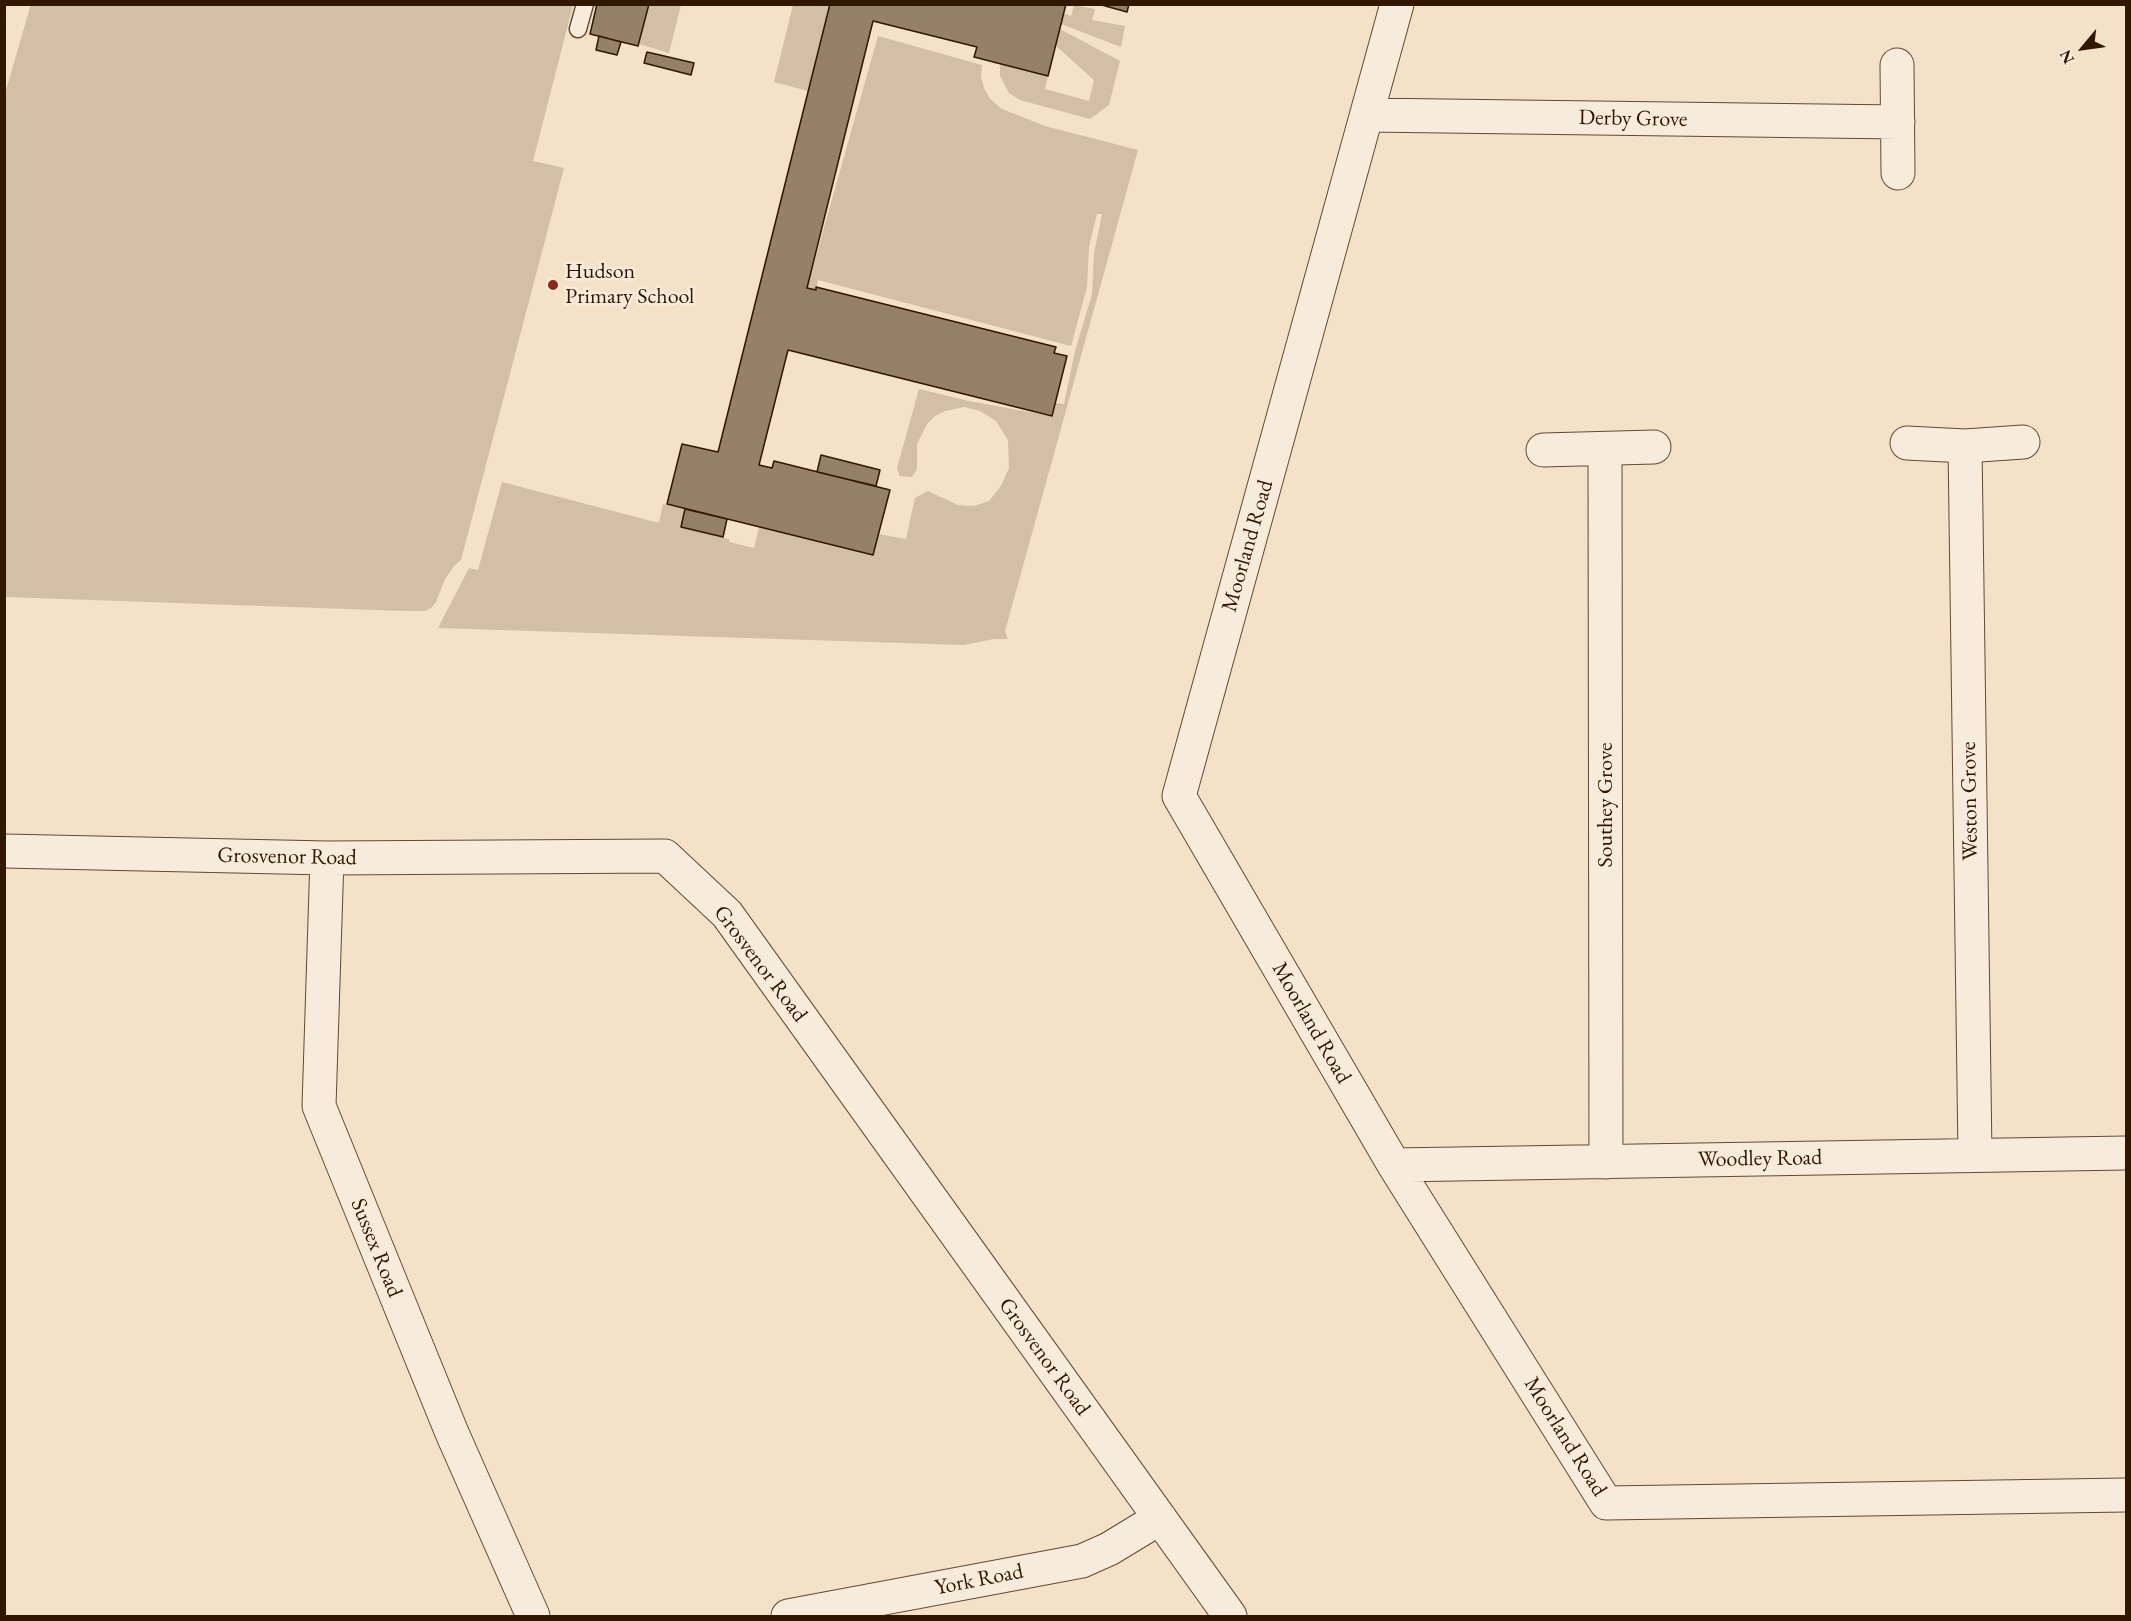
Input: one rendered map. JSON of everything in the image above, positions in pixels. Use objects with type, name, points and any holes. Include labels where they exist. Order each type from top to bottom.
[{"type":"street","name":"Moorland Road","points":[[1397,4],[1179,796],[1394,1165],[1606,1503],[2127,1495]]},
{"type":"street","points":[[1897,65],[1898,173]]},
{"type":"street","name":"Derby Grove","points":[[1368,115],[1898,122]]},
{"type":"street","points":[[1907,443],[1965,446],[2022,442]]},
{"type":"street","name":"Weston Grove","points":[[1965,446],[1975,1155]]},
{"type":"street","points":[[1543,450],[1653,447]]},
{"type":"street","name":"Southey Grove","points":[[1605,449],[1606,1162]]},
{"type":"street","name":"Grosvenor Road","points":[[4,851],[327,858],[665,856],[727,914],[1230,1617]]},
{"type":"street","name":"Sussex Road","points":[[327,858],[318,1106],[452,1433],[533,1617]]},
{"type":"street","name":"Woodley Road","points":[[1394,1165],[2127,1153]]},
{"type":"street","name":"York Road","points":[[788,1617],[1082,1561],[1109,1549],[1160,1518]]},
{"type":"lane","points":[[578,29],[585,4]]},
{"type":"shaded area","points":[[31,4],[573,5],[533,161],[564,168],[461,560],[445,579],[436,602],[431,608],[425,611],[405,611],[5,597],[4,97]]},
{"type":"shaded area","points":[[649,5],[681,5],[669,53],[639,44]]},
{"type":"shaded area","points":[[793,5],[830,5],[808,91],[774,82]]},
{"type":"shaded area","points":[[1074,5],[1095,9],[1092,20],[1125,26],[1121,47],[1061,24],[1063,13],[1071,16]]},
{"type":"shaded area","points":[[1060,29],[1120,61],[1109,105],[1090,119],[1020,100],[1009,93],[1000,76],[1000,64],[1048,76],[1045,89],[1089,101],[1094,80],[1056,46]]},
{"type":"shaded area","points":[[878,36],[982,65],[981,77],[984,88],[990,99],[1002,109],[1045,126],[1138,150],[1005,631],[1008,639],[994,639],[964,645],[438,628],[469,568],[478,570],[502,482],[655,522],[659,522],[663,504],[685,509],[681,527],[754,548],[759,527],[873,555],[879,534],[906,539],[915,498],[928,491],[958,505],[974,506],[989,501],[1001,486],[1009,468],[1008,440],[996,421],[980,411],[964,407],[945,411],[935,416],[927,424],[917,444],[917,469],[912,477],[900,476],[897,468],[919,389],[1051,416],[1055,403],[1064,404],[1075,351],[1092,294],[1094,254],[1102,214],[1097,214],[1089,247],[1087,287],[1071,346],[818,280],[816,290],[807,288]]},
{"type":"building","points":[[597,4],[649,4],[638,46],[590,34]]},
{"type":"building","points":[[830,4],[1066,4],[1048,76],[974,57],[977,47],[873,21],[807,288],[816,290],[816,287],[1056,347],[1054,353],[1067,356],[1052,416],[788,350],[759,465],[772,468],[774,461],[890,490],[873,555],[667,504],[682,444],[718,452]]},
{"type":"building","points":[[1098,4],[1129,4],[1127,12]]},
{"type":"building","points":[[599,36],[621,42],[617,55],[596,50]]},
{"type":"building","points":[[647,52],[694,63],[691,75],[644,63]]},
{"type":"building","points":[[821,455],[880,470],[876,486],[817,472]]},
{"type":"building","points":[[685,509],[727,519],[723,537],[681,527]]},
{"type":"place","name":"Hudson Primary School","points":[[553,285]]}]
